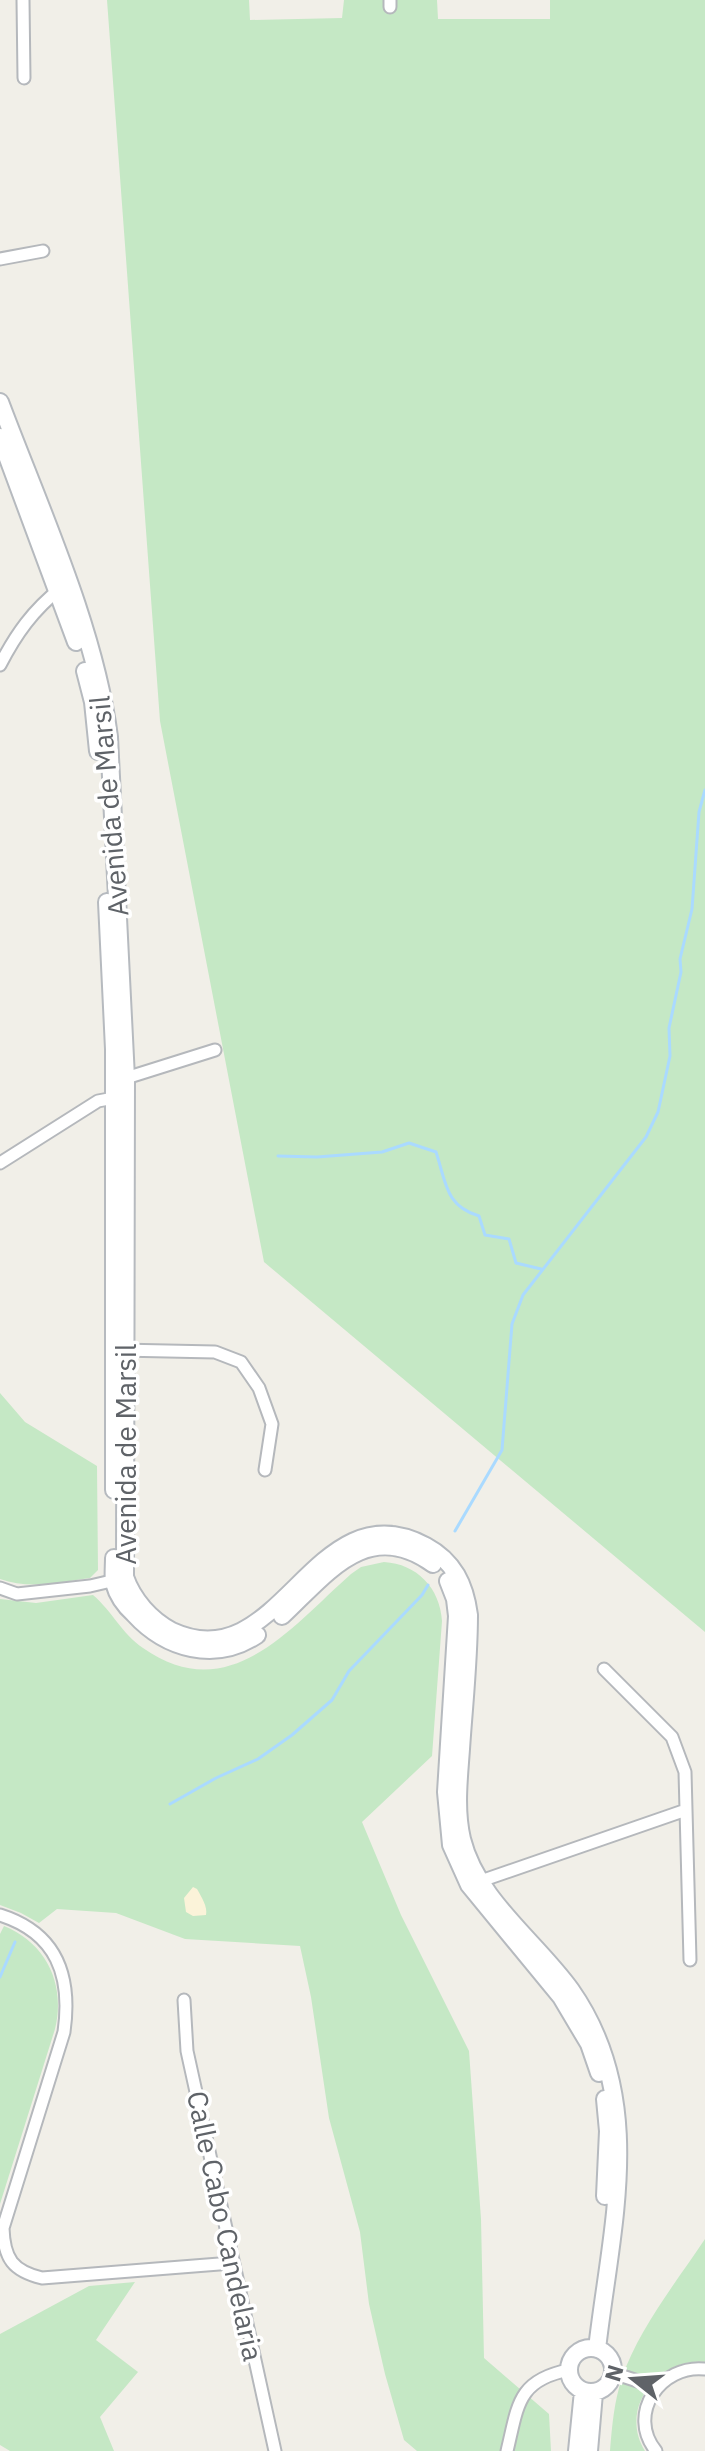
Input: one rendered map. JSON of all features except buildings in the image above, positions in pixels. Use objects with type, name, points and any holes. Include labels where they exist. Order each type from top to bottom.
[{"type":"street","points":[[23,0],[24,78]]},
{"type":"street","points":[[0,259],[43,251]]},
{"type":"street","name":"Avenida de Marsil","points":[[0,402],[104,699],[109,737],[126,1078],[119,1579],[155,1620],[187,1636],[203,1639],[242,1632],[264,1618],[333,1551],[367,1535],[403,1536],[429,1548],[453,1567],[468,1607],[458,1818],[474,1883],[571,1990],[599,2040],[609,2066],[620,2130],[619,2175],[592,2348]]},
{"type":"street","name":"Avenida de Marsil","points":[[0,437],[63,587],[93,702],[98,738],[114,1049],[121,1350]]},
{"type":"street","points":[[0,665],[17,632],[63,587]]},
{"type":"street","points":[[126,1078],[215,1050]]},
{"type":"street","points":[[0,1163],[98,1101],[114,1098]]},
{"type":"street","points":[[121,1350],[215,1352],[241,1362],[259,1388],[272,1424],[265,1470]]},
{"type":"street","points":[[0,1588],[17,1594],[119,1579]]},
{"type":"street","points":[[604,1669],[672,1737],[685,1772],[690,1960]]},
{"type":"street","points":[[474,1883],[686,1810]]},
{"type":"street","points":[[0,1915],[35,1930],[51,1949],[64,1973],[68,2004],[64,2032],[3,2228],[4,2245],[10,2260],[23,2273],[42,2278],[232,2263]]},
{"type":"street","name":"Calle Cabo Candelaria","points":[[184,2000],[187,2051],[275,2451]]},
{"type":"street","points":[[592,2348],[610,2359],[613,2373],[605,2387],[588,2391],[572,2382],[569,2370],[574,2355],[592,2348]]},
{"type":"street","points":[[656,2451],[645,2422],[646,2409],[656,2387],[680,2370],[705,2369]]},
{"type":"street","points":[[507,2451],[519,2403],[527,2390],[542,2377],[569,2370]]},
{"type":"street","points":[[613,2373],[656,2387]]},
{"type":"street","points":[[577,2451],[588,2391]]},
{"type":"street","points":[[588,2391],[589,2451]]},
{"type":"green space","points":[[107,0],[249,0],[250,20],[342,18],[344,0],[437,0],[438,19],[550,19],[550,0],[705,0],[705,1632],[264,1262],[160,721]]},
{"type":"green space","points":[[0,1393],[25,1422],[97,1466],[98,1570],[90,1578],[34,1585],[0,1579]]},
{"type":"green space","points":[[384,1562],[407,1567],[425,1580],[440,1609],[442,1621],[432,1756],[362,1822],[401,1915],[469,2051],[481,2219],[484,2358],[549,2414],[551,2451],[417,2451],[404,2440],[369,2304],[360,2232],[329,2118],[300,1946],[185,1939],[116,1913],[57,1909],[39,1923],[0,1905],[0,1599],[36,1603],[93,1595],[143,1648],[174,1664],[204,1669],[231,1665],[258,1653],[306,1616],[351,1574],[361,1567]]},
{"type":"green space","points":[[4,1926],[19,1933],[41,1954],[55,1981],[58,2012],[0,2204],[0,1934]]},
{"type":"green space","points":[[705,2239],[705,2362],[672,2368],[648,2388],[637,2418],[638,2435],[645,2451],[610,2451],[617,2396],[629,2360],[659,2306]]},
{"type":"green space","points":[[135,2282],[96,2340],[138,2372],[100,2417],[114,2451],[10,2451],[0,2445],[0,2334],[89,2286]]},
{"type":"sand","points":[[193,1887],[204,1902],[206,1915],[193,1916],[186,1912],[184,1898]]},
{"type":"waterway","points":[[455,1531],[502,1450],[512,1324],[523,1295],[646,1137],[658,1112],[670,1056],[669,1028],[681,972],[680,959],[692,909],[699,812],[705,790]]},
{"type":"waterway","points":[[278,1156],[317,1157],[382,1152],[409,1143],[436,1152],[448,1192],[459,1206],[479,1216],[485,1235],[509,1239],[516,1263],[541,1269]]},
{"type":"waterway","points":[[170,1804],[258,1759],[292,1735],[332,1700],[349,1671],[428,1585]]},
{"type":"waterway","points":[[0,1977],[15,1942]]}]
